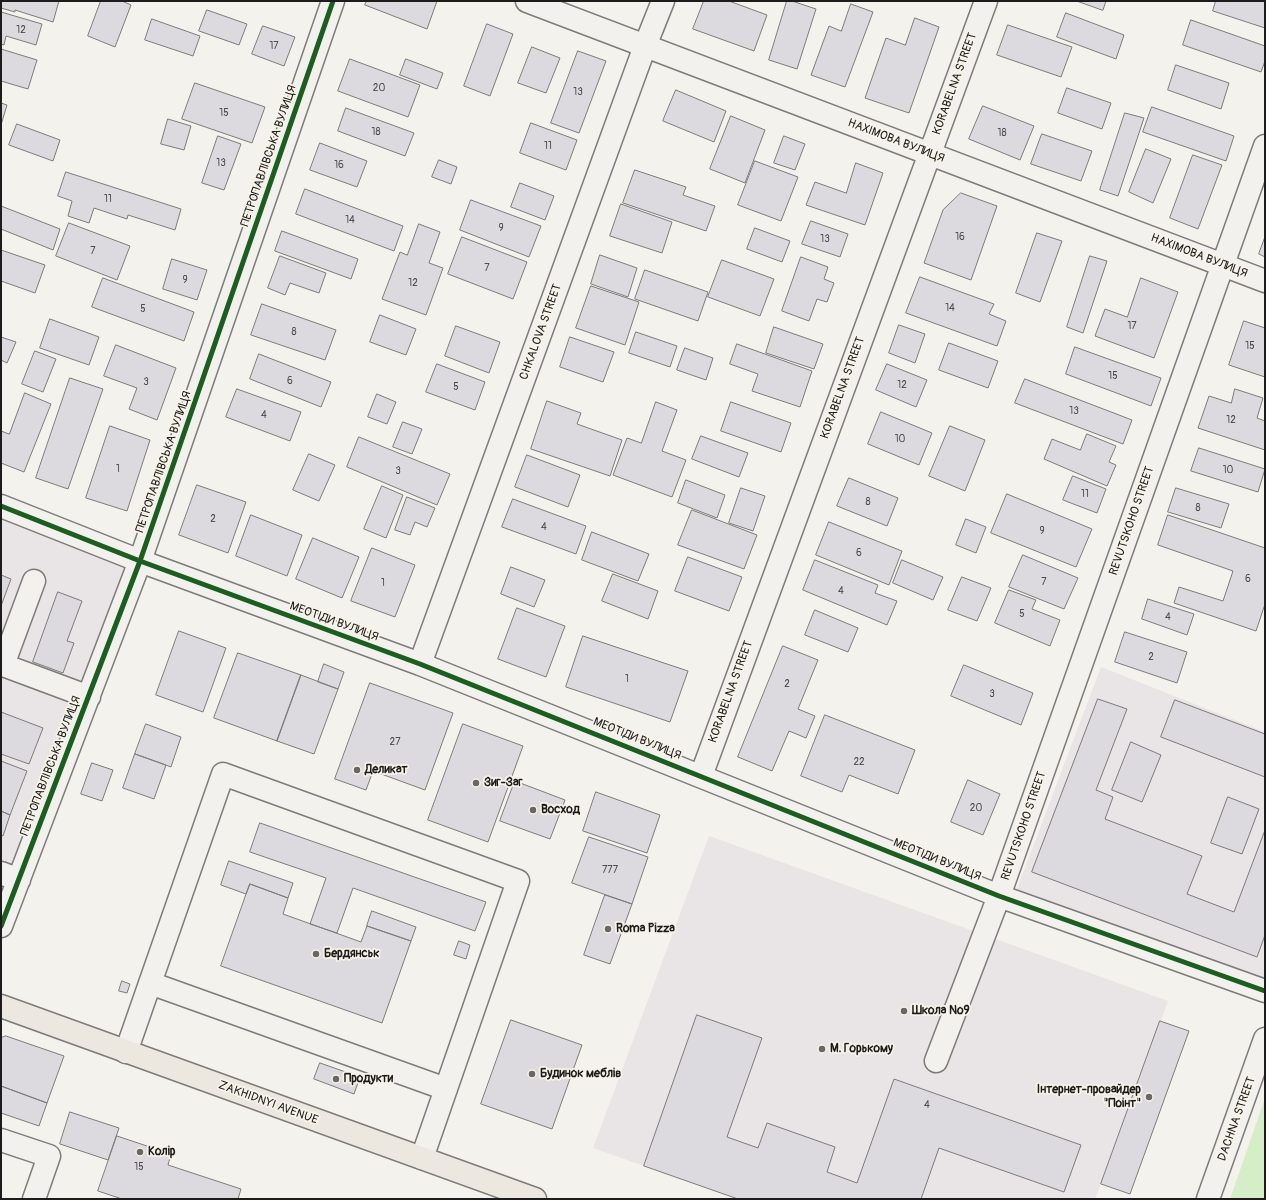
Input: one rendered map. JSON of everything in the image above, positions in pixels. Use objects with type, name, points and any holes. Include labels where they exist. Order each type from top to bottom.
[{"type":"main road","name":"ZAKHIDNYI AVENUE","points":[[1,1006],[535,1199]]},
{"type":"street","name":"ПЕТРОПАВЛІВСЬКА ВУЛИЦЯ","points":[[1,926],[10,877],[89,697],[140,561],[332,1]]},
{"type":"street","name":"НАХІМОВА ВУЛИЦЯ","points":[[527,1],[1265,281]]},
{"type":"street","name":"CHKALOVA STREET","points":[[420,664],[645,46],[663,1]]},
{"type":"street","name":"KORABELNA STREET","points":[[701,776],[986,1]]},
{"type":"street","name":"REVUTSKOHO STREET","points":[[936,1061],[999,896],[1265,146]]},
{"type":"street","name":"МЕОТІДИ ВУЛИЦЯ","points":[[1,506],[140,561],[420,664],[999,896],[1265,991]]},
{"type":"street","points":[[34,580],[3,665],[89,697]]},
{"type":"street","points":[[126,1052],[223,774],[375,828],[518,881],[422,1158]]},
{"type":"street","points":[[150,983],[446,1089]]},
{"type":"street","name":"DACHNA STREET","points":[[1208,1199],[1265,1039]]},
{"type":"street","points":[[1,1140],[49,1156],[34,1199]]},
{"type":"shaded area","points":[[1,509],[132,560],[1,905]]},
{"type":"shaded area","points":[[1101,667],[1265,732],[1265,976],[1261,988],[1014,897]]},
{"type":"shaded area","name":"Школа №9","points":[[709,836],[1168,1001],[1095,1199],[738,1199],[593,1148]]},
{"type":"green space","points":[[1265,1098],[1265,1199],[1230,1199]]},
{"type":"building","points":[[1,1],[59,1],[53,22],[15,10],[15,12],[1,8]]},
{"type":"building","points":[[101,1],[122,1],[131,5],[115,47],[88,36]]},
{"type":"building","points":[[367,1],[437,1],[427,29],[365,5]]},
{"type":"building","points":[[704,1],[729,1],[767,15],[754,51],[693,29]]},
{"type":"building","points":[[787,1],[792,1],[816,9],[797,69],[769,60]]},
{"type":"building","points":[[1077,1],[1106,1],[1103,10]]},
{"type":"building","points":[[1216,1],[1265,1],[1265,28],[1213,11]]},
{"type":"building","points":[[851,4],[873,12],[845,87],[811,75],[829,26],[841,31]]},
{"type":"building","points":[[207,10],[247,24],[239,45],[199,31]]},
{"type":"building","points":[[1,12],[42,24],[36,45],[6,36],[4,45],[1,44]]},
{"type":"building","points":[[1066,13],[1124,35],[1116,59],[1057,37]]},
{"type":"building","points":[[915,18],[939,27],[909,113],[865,98],[886,38],[905,45]]},
{"type":"building","points":[[152,19],[200,36],[193,56],[145,40]]},
{"type":"building","points":[[1191,20],[1265,46],[1265,61],[1261,72],[1183,45]]},
{"type":"building","points":[[487,24],[513,34],[490,96],[464,86]]},
{"type":"building","points":[[1008,25],[1072,47],[1061,77],[997,55]]},
{"type":"building","points":[[263,26],[295,37],[284,66],[252,54]]},
{"type":"building","points":[[532,47],[560,58],[546,93],[518,83]]},
{"type":"building","points":[[1,49],[37,60],[28,89],[1,81]]},
{"type":"building","points":[[578,51],[606,61],[579,133],[551,123]]},
{"type":"building","points":[[350,59],[420,85],[408,117],[338,91]]},
{"type":"building","points":[[406,59],[443,73],[437,89],[400,75]]},
{"type":"building","points":[[1176,65],[1229,83],[1221,109],[1168,90]]},
{"type":"building","points":[[195,83],[265,107],[252,143],[182,119]]},
{"type":"building","points":[[1067,88],[1111,103],[1102,129],[1058,113]]},
{"type":"building","points":[[676,90],[726,111],[714,142],[663,121]]},
{"type":"building","points":[[1,103],[7,105],[1,125]]},
{"type":"building","points":[[983,106],[1034,126],[1020,160],[969,139]]},
{"type":"building","points":[[1152,107],[1234,136],[1226,161],[1143,132]]},
{"type":"building","points":[[346,108],[414,133],[405,156],[338,131]]},
{"type":"building","points":[[1125,113],[1144,118],[1118,196],[1100,190]]},
{"type":"building","points":[[731,116],[765,130],[745,183],[710,169]]},
{"type":"building","points":[[168,119],[191,126],[184,150],[161,144]]},
{"type":"building","points":[[531,123],[577,140],[566,170],[520,153]]},
{"type":"building","points":[[17,124],[60,140],[53,161],[9,145]]},
{"type":"building","points":[[1042,134],[1092,151],[1081,181],[1031,164]]},
{"type":"building","points":[[218,136],[241,144],[224,190],[202,183]]},
{"type":"building","points":[[784,136],[805,144],[795,170],[774,163]]},
{"type":"building","points":[[320,143],[367,161],[357,187],[310,170]]},
{"type":"building","points":[[1146,149],[1171,159],[1153,203],[1129,192]]},
{"type":"building","points":[[1193,155],[1222,165],[1198,229],[1170,218]]},
{"type":"building","points":[[439,160],[457,167],[451,184],[432,177]]},
{"type":"building","points":[[755,161],[798,177],[781,221],[738,205]]},
{"type":"building","points":[[856,163],[883,173],[865,225],[806,205],[815,182],[846,193]]},
{"type":"building","points":[[635,170],[686,187],[683,195],[715,206],[706,231],[623,203]]},
{"type":"building","points":[[66,172],[181,209],[175,230],[128,215],[127,219],[94,208],[89,223],[68,216],[72,201],[58,196]]},
{"type":"building","points":[[520,183],[554,196],[545,220],[511,207]]},
{"type":"building","points":[[305,189],[403,226],[394,251],[296,214]]},
{"type":"building","points":[[961,193],[997,206],[971,280],[924,263],[943,210]]},
{"type":"building","points":[[471,200],[541,226],[529,257],[460,230]]},
{"type":"building","points":[[621,204],[672,222],[662,253],[610,236]]},
{"type":"building","points":[[1,206],[60,229],[53,250],[1,229]]},
{"type":"building","points":[[811,221],[848,234],[840,257],[802,244]]},
{"type":"building","points":[[69,223],[130,246],[117,280],[56,256]]},
{"type":"building","points":[[419,224],[440,232],[429,263],[443,268],[426,315],[382,299],[400,252],[407,255]]},
{"type":"building","points":[[755,228],[790,241],[782,262],[747,249]]},
{"type":"building","points":[[282,231],[358,259],[351,279],[275,251]]},
{"type":"building","points":[[1037,233],[1062,241],[1040,302],[1016,293]]},
{"type":"building","points":[[462,237],[527,262],[513,299],[448,274]]},
{"type":"building","points":[[1265,237],[1265,257],[1259,254]]},
{"type":"building","points":[[1,250],[45,265],[35,293],[1,281]]},
{"type":"building","points":[[600,255],[637,268],[628,297],[591,284]]},
{"type":"building","points":[[280,256],[326,273],[319,293],[290,283],[285,295],[268,288]]},
{"type":"building","points":[[1090,256],[1107,261],[1083,333],[1067,327]]},
{"type":"building","points":[[801,257],[828,267],[824,279],[834,283],[827,302],[817,299],[809,321],[782,311]]},
{"type":"building","points":[[172,259],[207,270],[197,300],[163,289]]},
{"type":"building","points":[[722,260],[774,279],[760,316],[708,297]]},
{"type":"building","points":[[645,270],[708,292],[698,321],[635,299]]},
{"type":"building","points":[[920,277],[994,304],[989,314],[1006,321],[997,346],[906,313]]},
{"type":"building","points":[[103,278],[194,312],[184,341],[92,307]]},
{"type":"building","points":[[1141,278],[1178,292],[1154,358],[1095,336],[1105,309],[1127,317]]},
{"type":"building","points":[[591,286],[639,302],[625,345],[576,328]]},
{"type":"building","points":[[262,304],[336,330],[325,360],[251,335]]},
{"type":"building","points":[[380,315],[416,329],[406,355],[370,342]]},
{"type":"building","points":[[50,319],[99,337],[89,365],[40,348]]},
{"type":"building","points":[[1244,321],[1265,328],[1265,377],[1229,365]]},
{"type":"building","points":[[899,325],[925,334],[915,363],[889,353]]},
{"type":"building","points":[[456,326],[500,342],[489,373],[445,356]]},
{"type":"building","points":[[774,327],[823,344],[814,369],[766,353]]},
{"type":"building","points":[[636,332],[677,346],[670,367],[629,353]]},
{"type":"building","points":[[1,337],[16,342],[7,363],[1,360]]},
{"type":"building","points":[[570,337],[614,352],[603,382],[560,367]]},
{"type":"building","points":[[949,343],[998,361],[988,388],[939,370]]},
{"type":"building","points":[[737,344],[812,371],[800,407],[752,391],[758,374],[730,364]]},
{"type":"building","points":[[116,345],[176,368],[157,420],[129,409],[137,388],[104,376]]},
{"type":"building","points":[[1075,347],[1161,378],[1151,406],[1066,374]]},
{"type":"building","points":[[685,348],[713,358],[706,380],[677,370]]},
{"type":"building","points":[[35,351],[56,359],[43,392],[22,384]]},
{"type":"building","points":[[259,354],[331,382],[321,407],[250,379]]},
{"type":"building","points":[[437,364],[485,382],[475,410],[426,392]]},
{"type":"building","points":[[887,364],[927,380],[916,407],[876,390]]},
{"type":"building","points":[[70,378],[103,389],[68,489],[36,478]]},
{"type":"building","points":[[1025,379],[1132,420],[1123,444],[1015,403]]},
{"type":"building","points":[[237,389],[301,412],[290,441],[226,417]]},
{"type":"building","points":[[1235,389],[1263,398],[1257,418],[1265,421],[1265,450],[1198,428],[1209,396],[1231,403]]},
{"type":"building","points":[[25,393],[51,404],[24,472],[1,463],[1,431],[9,434]]},
{"type":"building","points":[[377,394],[396,402],[387,424],[368,417]]},
{"type":"building","points":[[547,401],[581,413],[577,424],[622,440],[610,476],[531,449]]},
{"type":"building","points":[[656,402],[677,410],[662,451],[686,460],[672,497],[613,475],[627,438],[641,443]]},
{"type":"building","points":[[731,402],[791,423],[781,452],[721,431]]},
{"type":"building","points":[[881,412],[932,433],[919,465],[868,444]]},
{"type":"building","points":[[403,422],[422,429],[412,454],[393,447]]},
{"type":"building","points":[[110,426],[150,440],[127,511],[86,498]]},
{"type":"building","points":[[950,426],[985,440],[965,491],[929,476]]},
{"type":"building","points":[[1087,434],[1116,446],[1109,462],[1116,465],[1107,486],[1044,459],[1052,439],[1080,450]]},
{"type":"building","points":[[701,436],[748,453],[739,477],[692,459]]},
{"type":"building","points":[[359,437],[450,474],[437,505],[347,467]]},
{"type":"building","points":[[1199,448],[1265,469],[1258,492],[1191,471]]},
{"type":"building","points":[[309,454],[335,465],[319,501],[293,490]]},
{"type":"building","points":[[527,455],[580,475],[568,507],[515,487]]},
{"type":"building","points":[[1073,476],[1106,489],[1097,513],[1063,500]]},
{"type":"building","points":[[849,478],[898,498],[887,526],[837,506]]},
{"type":"building","points":[[686,480],[725,495],[717,518],[678,503]]},
{"type":"building","points":[[197,485],[246,502],[228,553],[179,535]]},
{"type":"building","points":[[382,486],[403,495],[386,538],[364,529]]},
{"type":"building","points":[[741,488],[765,496],[753,531],[729,523]]},
{"type":"building","points":[[1176,488],[1229,504],[1221,528],[1168,512]]},
{"type":"building","points":[[1007,494],[1092,529],[1076,567],[991,533]]},
{"type":"building","points":[[407,497],[435,508],[427,527],[415,522],[410,535],[395,530]]},
{"type":"building","points":[[513,499],[586,526],[576,554],[502,527]]},
{"type":"building","points":[[692,510],[757,535],[744,569],[678,545]]},
{"type":"building","points":[[251,515],[302,535],[287,576],[236,556]]},
{"type":"building","points":[[1168,515],[1265,548],[1265,604],[1256,631],[1174,603],[1179,587],[1223,601],[1233,571],[1158,545]]},
{"type":"building","points":[[966,519],[986,527],[976,553],[956,545]]},
{"type":"building","points":[[829,522],[902,551],[889,585],[816,555]]},
{"type":"building","points":[[592,532],[649,554],[638,581],[582,560]]},
{"type":"building","points":[[313,538],[359,557],[342,598],[296,579]]},
{"type":"building","points":[[372,548],[415,565],[395,617],[351,601]]},
{"type":"building","points":[[1023,555],[1078,578],[1064,609],[1009,587]]},
{"type":"building","points":[[688,557],[742,577],[729,611],[675,591]]},
{"type":"building","points":[[815,560],[878,585],[875,593],[897,601],[887,625],[803,590]]},
{"type":"building","points":[[902,560],[943,577],[933,600],[893,583]]},
{"type":"building","points":[[511,567],[545,580],[534,607],[501,594]]},
{"type":"building","points":[[613,574],[658,591],[648,619],[602,601]]},
{"type":"building","points":[[1,575],[11,579],[1,606]]},
{"type":"building","points":[[962,577],[991,588],[977,621],[948,610]]},
{"type":"building","points":[[1009,590],[1036,600],[1032,609],[1060,620],[1050,646],[995,623]]},
{"type":"building","points":[[58,592],[82,601],[67,641],[74,643],[63,673],[33,662]]},
{"type":"building","points":[[1148,599],[1194,614],[1187,635],[1142,619]]},
{"type":"building","points":[[517,608],[565,626],[546,677],[498,659]]},
{"type":"building","points":[[815,610],[858,628],[848,652],[805,635]]},
{"type":"building","points":[[179,631],[226,648],[203,712],[156,695]]},
{"type":"building","points":[[1125,632],[1187,652],[1177,683],[1115,662]]},
{"type":"building","points":[[583,636],[688,671],[670,722],[566,687]]},
{"type":"building","points":[[783,646],[818,660],[798,709],[815,716],[806,738],[789,731],[772,771],[738,757]]},
{"type":"building","points":[[238,653],[301,675],[277,741],[214,718]]},
{"type":"building","points":[[324,664],[344,672],[338,689],[318,682]]},
{"type":"building","points":[[964,665],[1033,693],[1021,725],[951,696]]},
{"type":"building","points":[[301,675],[338,689],[314,754],[277,741]]},
{"type":"building","points":[[370,683],[453,713],[425,790],[373,771],[366,790],[335,779]]},
{"type":"building","points":[[1098,699],[1127,709],[1096,790],[1113,797],[1105,819],[1202,856],[1187,894],[1234,912],[1265,830],[1265,935],[1257,957],[1032,872]]},
{"type":"building","points":[[1175,700],[1265,734],[1265,777],[1161,737]]},
{"type":"building","points":[[1,712],[43,728],[29,764],[1,754]]},
{"type":"building","points":[[825,715],[915,750],[898,794],[849,775],[842,792],[801,776]]},
{"type":"building","points":[[146,724],[181,737],[171,767],[135,754]]},
{"type":"building","name":"Зиг-Заг","points":[[463,724],[523,746],[488,842],[428,820]]},
{"type":"building","points":[[1131,742],[1161,755],[1142,802],[1112,790]]},
{"type":"building","points":[[135,754],[166,765],[154,799],[123,788]]},
{"type":"building","points":[[1,761],[27,771],[10,815],[1,811]]},
{"type":"building","points":[[92,763],[113,770],[102,801],[81,794]]},
{"type":"building","points":[[968,780],[1000,794],[983,835],[951,822]]},
{"type":"building","name":"Восход","points":[[515,781],[565,800],[550,839],[500,821]]},
{"type":"building","points":[[596,792],[660,815],[647,853],[583,831]]},
{"type":"building","points":[[1228,797],[1259,809],[1242,854],[1211,843]]},
{"type":"building","points":[[1,811],[10,815],[3,836],[1,835]]},
{"type":"building","points":[[260,823],[486,902],[475,931],[353,888],[337,933],[310,924],[326,878],[250,852]]},
{"type":"building","points":[[589,837],[648,857],[632,904],[572,883]]},
{"type":"building","points":[[229,861],[293,883],[288,898],[250,884],[246,894],[221,885]]},
{"type":"building","name":"Бердянськ","points":[[250,884],[288,898],[283,914],[361,942],[367,926],[411,941],[382,1023],[221,966]]},
{"type":"building","name":"Roma Pizza","points":[[605,895],[632,904],[610,964],[584,955]]},
{"type":"building","points":[[372,911],[416,927],[411,941],[367,926]]},
{"type":"building","points":[[459,941],[470,945],[466,959],[454,955]]},
{"type":"building","points":[[122,981],[130,984],[127,993],[119,991]]},
{"type":"building","points":[[697,1015],[762,1038],[727,1137],[758,1148],[767,1123],[835,1147],[827,1172],[857,1183],[894,1079],[1081,1145],[1064,1192],[939,1148],[921,1199],[738,1199],[644,1166]]},
{"type":"building","name":"Будинок меблів","points":[[511,1020],[582,1045],[552,1129],[481,1104]]},
{"type":"building","name":"Інтернет-провайдер \"Поінт\"","points":[[1160,1021],[1189,1031],[1130,1194],[1101,1184]]},
{"type":"building","points":[[6,1036],[64,1056],[47,1103],[1,1086],[1,1038]]},
{"type":"building","points":[[320,1063],[360,1077],[354,1094],[314,1079]]},
{"type":"building","points":[[1,1086],[47,1103],[39,1126],[1,1113]]},
{"type":"building","points":[[70,1112],[119,1128],[108,1160],[60,1144]]},
{"type":"building","points":[[117,1136],[171,1154],[168,1165],[241,1189],[238,1199],[122,1199],[98,1191]]},
{"type":"cycle path","points":[[1,926],[140,561],[333,1]]},
{"type":"cycle path","points":[[1,506],[140,561],[420,664],[999,896],[1265,991]]},
{"type":"place","name":"Деликат","points":[[357,770]]},
{"type":"place","name":"Зиг-Заг","points":[[476,783]]},
{"type":"place","name":"Восход","points":[[533,810]]},
{"type":"place","name":"Roma Pizza","points":[[608,929]]},
{"type":"place","name":"Бердянськ","points":[[316,954]]},
{"type":"place","name":"Школа №9","points":[[904,1011]]},
{"type":"place","name":"М. Горькому","points":[[822,1049]]},
{"type":"place","name":"Будинок меблів","points":[[532,1074]]},
{"type":"place","name":"Продукти","points":[[336,1079]]},
{"type":"place","name":"Інтернет-провайдер \"Поінт\"","points":[[1149,1097]]},
{"type":"place","name":"Колір","points":[[140,1152]]}]
